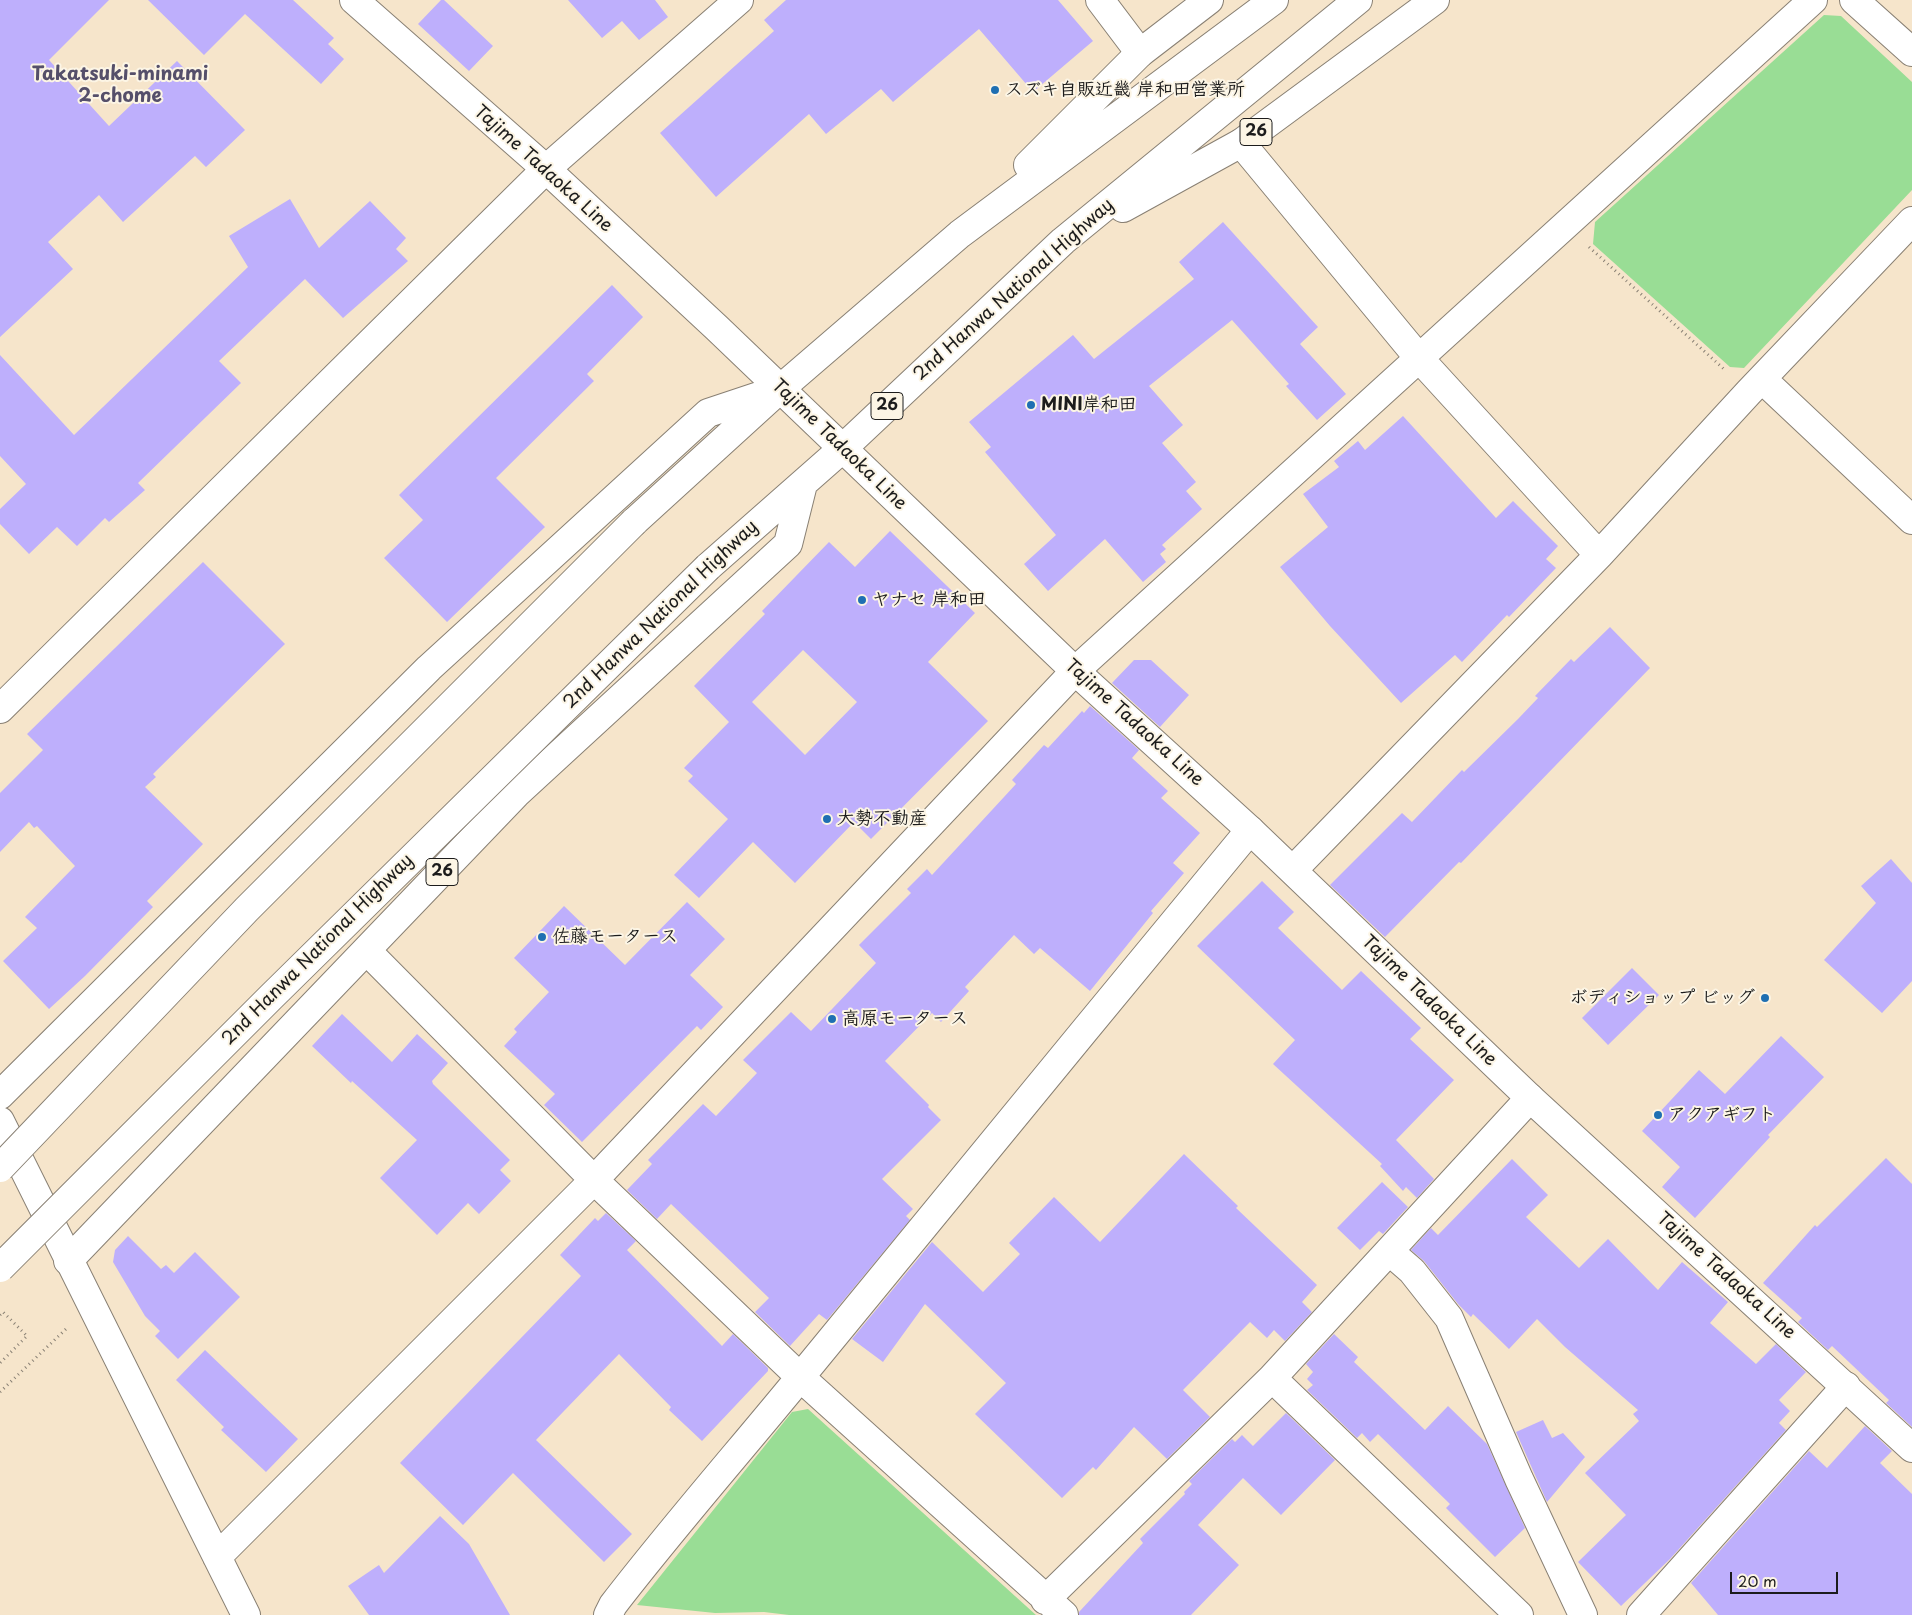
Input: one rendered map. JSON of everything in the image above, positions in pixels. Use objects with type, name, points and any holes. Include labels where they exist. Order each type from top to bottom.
[{"type":"main road","name":"Tajime Tadaoka Line","points":[[354,0],[546,169],[1075,671],[1293,870],[1530,1098],[1912,1448]]},
{"type":"main road","points":[[0,709],[546,169],[739,0]]},
{"type":"main road","points":[[1100,0],[1140,53]]},
{"type":"main road","points":[[960,234],[1140,53],[1209,0]]},
{"type":"main road","points":[[0,1168],[247,909],[634,522],[780,389],[960,234],[1274,0]]},
{"type":"main road","name":"2nd Hanwa National Highway","points":[[0,1268],[270,997],[708,567],[842,449],[1063,241],[1358,0]]},
{"type":"main road","name":"26","points":[[1063,241],[1241,143],[1435,0]]},
{"type":"main road","points":[[218,1557],[594,1180],[1075,671],[1418,357],[1813,0]]},
{"type":"main road","points":[[1854,0],[1912,52]]},
{"type":"main road","points":[[1241,143],[1418,357],[1600,555]]},
{"type":"main road","points":[[1293,870],[1600,555],[1756,385],[1912,221]]},
{"type":"main road","points":[[1756,385],[1912,520]]},
{"type":"main road","points":[[0,1095],[429,668],[708,413],[780,389]]},
{"type":"main road","name":"26","points":[[68,1262],[516,794],[788,544],[802,484]]},
{"type":"main road","points":[[608,1615],[613,1605],[673,1528],[800,1377],[1250,830]]},
{"type":"main road","points":[[367,951],[594,1180],[800,1377],[1054,1607],[1272,1378],[1530,1098]]},
{"type":"main road","points":[[0,1121],[68,1262],[246,1615]]},
{"type":"main road","points":[[1388,1251],[1412,1271],[1449,1318],[1519,1479],[1583,1615]]},
{"type":"main road","points":[[1272,1378],[1518,1615]]},
{"type":"main road","points":[[1641,1615],[1846,1386]]},
{"type":"path","points":[[1564,225],[1756,385]]},
{"type":"path","points":[[0,1315],[3,1312],[27,1336],[0,1363]]},
{"type":"path","points":[[0,1392],[67,1328]]},
{"type":"green space","points":[[1824,15],[1841,16],[1912,82],[1912,190],[1744,368],[1730,367],[1593,244],[1595,222]]},
{"type":"green space","points":[[808,1409],[1036,1615],[789,1615],[764,1612],[715,1613],[637,1605],[792,1412]]},
{"type":"building","points":[[0,0],[109,0],[49,60],[109,126],[177,61],[245,130],[206,167],[195,156],[123,222],[99,195],[48,242],[73,269],[0,337]]},
{"type":"building","points":[[148,0],[293,0],[334,38],[328,44],[344,59],[321,84],[245,14],[204,55]]},
{"type":"building","points":[[441,0],[444,0],[493,46],[469,71],[418,24]]},
{"type":"building","points":[[568,0],[655,0],[668,17],[639,40],[622,21],[602,38]]},
{"type":"building","points":[[786,0],[1058,0],[1093,41],[1033,92],[979,29],[893,102],[881,89],[826,134],[809,114],[716,197],[660,133],[774,31],[764,20]]},
{"type":"building","points":[[290,199],[319,248],[370,201],[406,238],[396,249],[408,261],[343,318],[305,279],[219,361],[241,383],[138,483],[145,490],[109,522],[105,518],[77,546],[57,527],[29,554],[0,524],[0,509],[26,484],[0,456],[0,355],[74,435],[248,267],[229,236]]},
{"type":"building","points":[[1223,222],[1318,327],[1300,344],[1346,394],[1317,420],[1286,386],[1289,384],[1232,320],[1149,386],[1183,425],[1162,443],[1196,482],[1186,491],[1202,509],[1162,545],[1166,549],[1160,554],[1166,562],[1143,582],[1105,539],[1048,591],[1024,564],[1056,535],[985,452],[991,447],[969,422],[1073,335],[1094,359],[1194,279],[1179,262]]},
{"type":"building","points":[[612,285],[643,317],[587,374],[594,381],[496,478],[545,527],[447,622],[384,558],[423,520],[399,495]]},
{"type":"building","points":[[1403,416],[1496,518],[1513,501],[1558,546],[1546,559],[1556,568],[1509,617],[1507,615],[1462,662],[1455,655],[1401,703],[1330,626],[1280,567],[1328,527],[1303,494],[1339,467],[1334,461],[1358,441],[1365,450]]},
{"type":"building","points":[[890,531],[975,613],[928,662],[988,721],[871,839],[854,822],[795,883],[753,842],[699,898],[674,875],[728,819],[688,781],[693,776],[684,768],[729,722],[694,686],[765,614],[762,611],[829,542],[855,567]],"holes":[[[803,650],[857,702],[805,755],[752,702]]]},
{"type":"building","points":[[203,562],[285,644],[153,774],[156,777],[145,787],[203,844],[147,901],[153,907],[85,976],[49,1009],[3,961],[37,928],[25,917],[75,866],[37,826],[34,828],[29,822],[0,852],[0,793],[43,750],[27,734]]},
{"type":"building","points":[[1610,627],[1650,668],[1461,863],[1459,862],[1385,937],[1330,885],[1402,813],[1412,822],[1462,770],[1464,772],[1518,719],[1538,698],[1535,696],[1571,659],[1574,662]]},
{"type":"building","points":[[1134,660],[1151,660],[1189,695],[1160,727],[1112,683]]},
{"type":"building","points":[[1090,706],[1139,750],[1132,758],[1168,791],[1161,798],[1200,833],[1173,863],[1184,873],[1151,911],[1153,913],[1090,991],[1040,948],[1034,954],[1014,935],[965,987],[969,991],[941,1022],[932,1013],[885,1061],[929,1105],[928,1107],[941,1120],[882,1179],[913,1209],[906,1216],[910,1220],[827,1320],[819,1314],[790,1346],[755,1312],[769,1298],[671,1204],[657,1219],[627,1190],[652,1164],[648,1160],[703,1104],[716,1116],[757,1073],[743,1060],[791,1012],[811,1031],[876,963],[859,945],[911,893],[907,889],[927,869],[932,875],[1016,784],[1012,780],[1044,745],[1048,748],[1082,711],[1084,713]]},
{"type":"building","points":[[1891,859],[1912,883],[1912,981],[1882,1013],[1824,960],[1876,903],[1861,886]]},
{"type":"building","points":[[1262,881],[1294,912],[1278,928],[1342,990],[1361,971],[1421,1028],[1410,1039],[1454,1080],[1396,1140],[1434,1179],[1417,1198],[1406,1187],[1403,1191],[1380,1166],[1382,1164],[1273,1064],[1295,1040],[1197,946]]},
{"type":"building","points":[[687,902],[725,939],[690,975],[723,1007],[701,1030],[697,1026],[582,1142],[544,1105],[555,1094],[504,1046],[517,1032],[514,1029],[549,992],[514,958],[564,906],[625,965]]},
{"type":"building","points":[[1632,968],[1659,995],[1608,1045],[1582,1018]]},
{"type":"building","points":[[342,1014],[392,1062],[417,1034],[448,1063],[432,1081],[433,1084],[510,1160],[500,1170],[511,1181],[479,1214],[468,1203],[437,1235],[380,1178],[417,1140],[352,1081],[351,1083],[312,1046]]},
{"type":"building","points":[[1781,1036],[1824,1077],[1768,1135],[1770,1137],[1695,1218],[1662,1187],[1680,1167],[1642,1131],[1699,1070],[1725,1094]]},
{"type":"building","points":[[1184,1154],[1238,1206],[1236,1208],[1317,1285],[1302,1302],[1312,1312],[1285,1341],[1274,1330],[1267,1338],[1250,1322],[1183,1390],[1210,1417],[1167,1459],[1134,1427],[1096,1470],[1093,1467],[1062,1498],[975,1414],[1006,1383],[925,1304],[883,1362],[852,1339],[932,1242],[983,1292],[1020,1254],[1009,1243],[1054,1197],[1100,1242]]},
{"type":"building","points":[[1886,1158],[1912,1184],[1912,1427],[1886,1403],[1889,1400],[1832,1346],[1828,1350],[1798,1322],[1802,1318],[1763,1283],[1815,1225],[1817,1227]]},
{"type":"building","points":[[1512,1159],[1548,1195],[1526,1217],[1579,1268],[1608,1239],[1658,1290],[1682,1262],[1728,1302],[1710,1323],[1756,1364],[1776,1344],[1806,1372],[1779,1400],[1790,1411],[1779,1423],[1786,1430],[1670,1559],[1621,1606],[1578,1562],[1626,1515],[1585,1473],[1639,1421],[1633,1414],[1638,1410],[1565,1347],[1537,1319],[1509,1349],[1473,1314],[1471,1317],[1458,1304],[1424,1261],[1411,1250],[1431,1228],[1438,1235]]},
{"type":"building","points":[[1382,1182],[1408,1207],[1383,1234],[1379,1231],[1360,1250],[1337,1228]]},
{"type":"building","points":[[606,1213],[636,1241],[627,1250],[722,1346],[733,1334],[768,1368],[768,1371],[702,1441],[669,1410],[671,1407],[619,1354],[536,1440],[632,1534],[604,1562],[513,1473],[463,1525],[400,1463],[581,1276],[560,1255],[595,1218],[598,1221]]},
{"type":"building","points":[[128,1236],[161,1269],[166,1265],[174,1273],[195,1252],[240,1297],[178,1359],[155,1336],[160,1331],[145,1316],[113,1262],[115,1250]]},
{"type":"building","points":[[1334,1334],[1358,1357],[1354,1362],[1425,1430],[1448,1406],[1487,1444],[1525,1528],[1495,1557],[1446,1508],[1450,1504],[1378,1434],[1370,1442],[1362,1433],[1357,1438],[1307,1390],[1313,1385],[1307,1379],[1313,1372],[1306,1364]]},
{"type":"building","points":[[205,1350],[298,1439],[266,1472],[221,1430],[224,1427],[176,1380]]},
{"type":"building","points":[[1286,1413],[1335,1460],[1281,1515],[1243,1478],[1198,1525],[1239,1565],[1191,1615],[1079,1615],[1079,1612],[1143,1543],[1140,1539],[1185,1494],[1184,1492],[1192,1484],[1189,1481],[1232,1439],[1235,1442],[1242,1435],[1253,1446]]},
{"type":"building","points":[[1543,1420],[1552,1438],[1563,1433],[1585,1457],[1547,1502],[1516,1432]]},
{"type":"building","points":[[1865,1426],[1892,1451],[1880,1463],[1912,1494],[1912,1615],[1718,1615],[1691,1583],[1809,1451],[1827,1468]]},
{"type":"building","points":[[440,1516],[469,1544],[510,1615],[369,1615],[348,1586],[379,1565],[384,1573]]},
{"type":"place","name":"スズキ自販近畿 岸和田営業所","points":[[995,90]]},
{"type":"place","name":"MINI岸和田","points":[[1031,405]]},
{"type":"place","name":"ヤナセ 岸和田","points":[[862,600]]},
{"type":"place","name":"大勢不動産","points":[[827,819]]},
{"type":"place","name":"佐藤モータース","points":[[542,937]]},
{"type":"place","name":"ボディショップ ビッグ","points":[[1765,998]]},
{"type":"place","name":"高原モータース","points":[[832,1019]]},
{"type":"place","name":"アクアギフト","points":[[1658,1115]]},
{"type":"district","name":"Takatsuki-minami 2-chome","points":[[120,86]]}]
